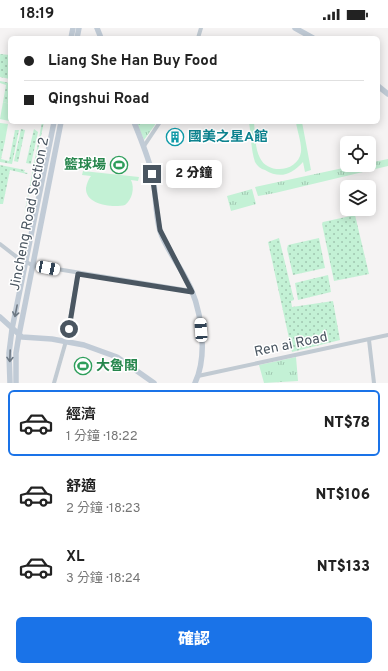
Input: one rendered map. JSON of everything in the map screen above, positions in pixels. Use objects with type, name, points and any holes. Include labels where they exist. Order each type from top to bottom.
[{"type":"main road","points":[[295,28],[309,36]]},
{"type":"main road","points":[[380,88],[388,94]]},
{"type":"main road","name":"Jincheng Road Section 2","points":[[10,383],[9,352],[12,329],[54,124]]},
{"type":"main road","name":"Jincheng Road Section 2","points":[[16,383],[16,353],[18,335],[61,124]]},
{"type":"main road","points":[[135,124],[144,146],[152,174],[160,230],[197,304],[201,330],[201,359],[196,383]]},
{"type":"main road","points":[[0,317],[18,335],[22,337],[66,341],[84,345],[117,357],[154,383]]},
{"type":"street","points":[[144,146],[159,124]]},
{"type":"street","points":[[0,244],[32,265],[78,274],[192,292]]},
{"type":"street","points":[[54,383],[66,341],[78,274]]},
{"type":"street","name":"Ren ai Road","points":[[198,376],[388,335]]},
{"type":"street","points":[[369,340],[374,383]]},
{"type":"green space","points":[[0,54],[8,55],[8,79],[0,77]]},
{"type":"green space","points":[[0,81],[8,83],[8,103],[3,102],[6,85],[0,83]]},
{"type":"green space","points":[[3,102],[8,103],[8,121],[0,119]]},
{"type":"green space","points":[[0,123],[8,124],[5,141],[0,140]]},
{"type":"green space","points":[[42,124],[44,124],[23,221]]},
{"type":"green space","points":[[137,124],[156,124],[144,140]]},
{"type":"green space","points":[[249,124],[254,124],[258,154],[264,163],[269,167],[276,169],[289,167],[299,159],[301,148],[296,124],[302,124],[311,170],[305,172],[303,162],[290,173],[280,175],[270,173],[257,165],[252,147]]},
{"type":"green space","points":[[21,129],[25,130],[18,162],[14,161]]},
{"type":"green space","points":[[34,129],[38,132],[31,164],[26,163]]},
{"type":"green space","points":[[15,130],[19,130],[12,164],[0,162],[0,140],[5,141],[1,159],[9,161]]},
{"type":"green space","name":"籃球場","points":[[115,158],[125,159],[123,173],[113,172]]},
{"type":"green space","points":[[388,159],[388,166],[376,169],[376,162]]},
{"type":"green space","points":[[0,165],[25,170],[24,172],[28,173],[10,170],[3,204],[0,204]]},
{"type":"green space","points":[[340,169],[340,172],[363,172],[258,196],[255,187]]},
{"type":"green space","points":[[83,171],[139,177],[138,181],[131,180],[133,187],[132,194],[127,203],[125,205],[114,206],[95,202],[90,198],[87,194],[86,188],[91,176],[82,175]]},
{"type":"green space","points":[[252,189],[256,204],[231,211],[227,196]]},
{"type":"green space","points":[[355,216],[369,274],[334,281],[322,224],[323,222]]},
{"type":"green space","points":[[279,238],[294,300],[291,301],[292,307],[333,301],[340,340],[292,352],[268,242]]},
{"type":"green space","points":[[319,238],[325,268],[293,275],[287,249],[288,245]]},
{"type":"green space","points":[[328,275],[331,292],[298,300],[295,283]]},
{"type":"green space","points":[[296,357],[298,381],[264,383],[259,365]]},
{"type":"place","name":"國美之星A館","points":[[175,137]]},
{"type":"place","name":"籃球場","points":[[119,165]]},
{"type":"place","name":"大魯閣","points":[[83,366]]},
{"type":"route","points":[[69,329],[78,274],[192,292],[186,277],[162,236],[152,174]]}]
